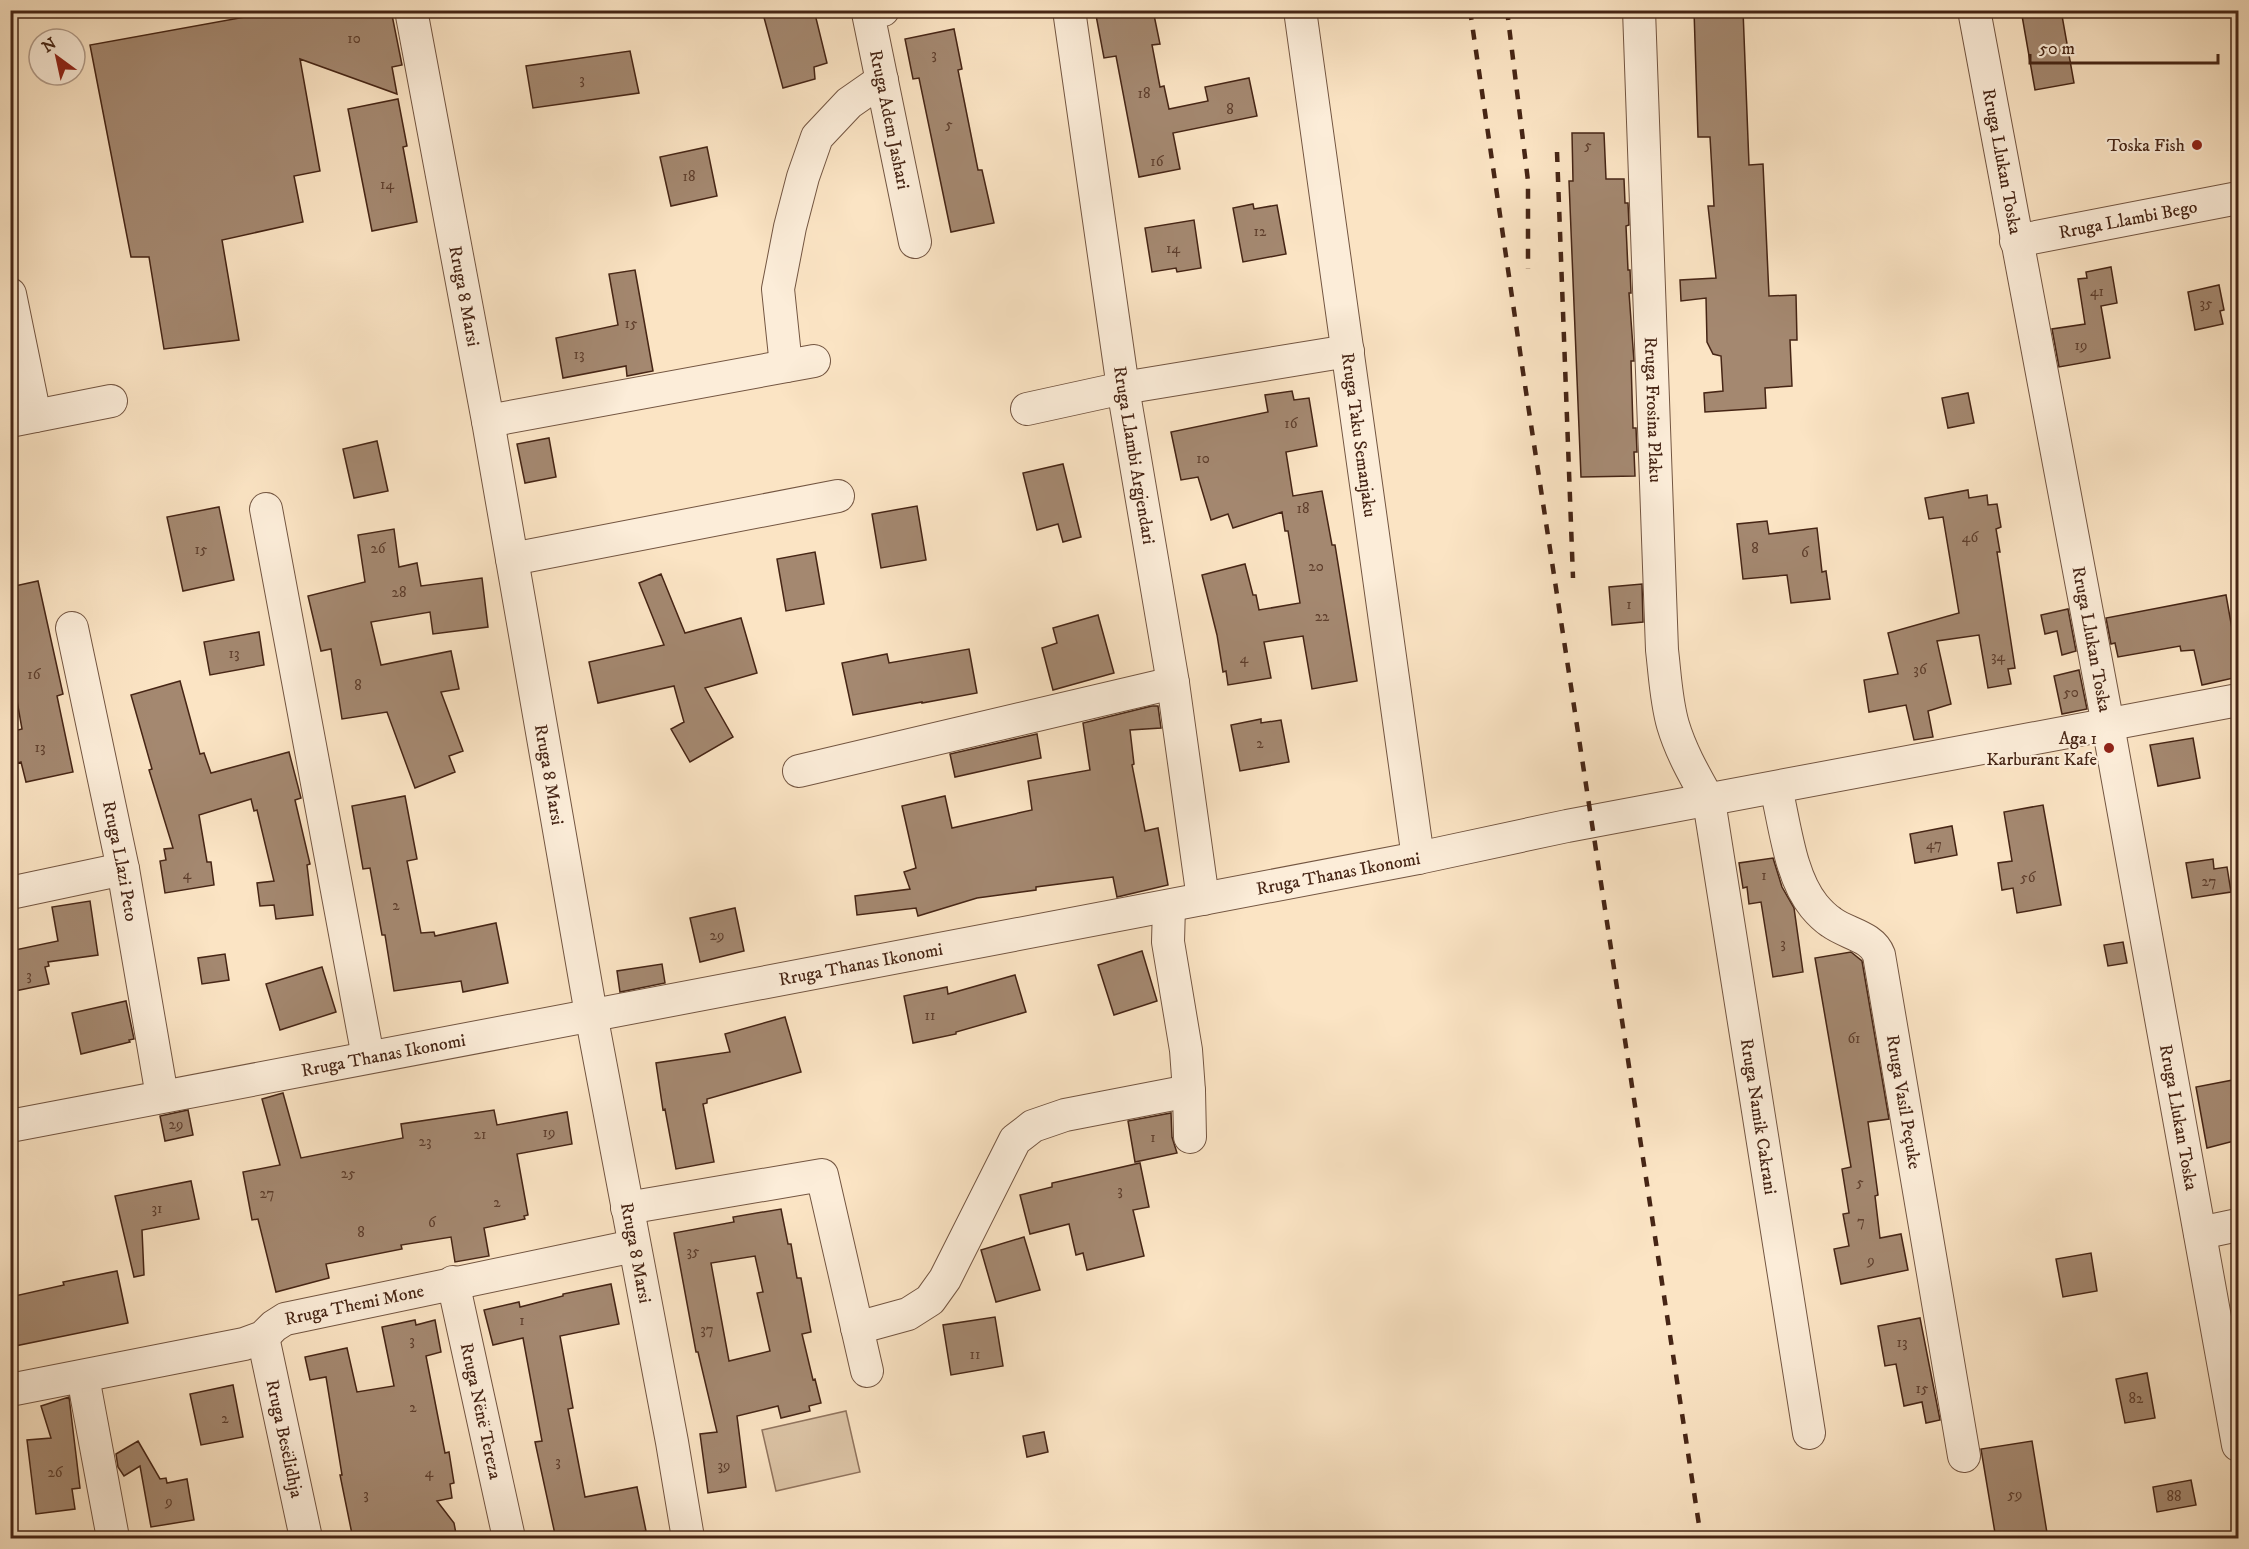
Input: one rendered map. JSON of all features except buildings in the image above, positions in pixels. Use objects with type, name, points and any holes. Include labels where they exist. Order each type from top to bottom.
[{"type":"street","name":"Rruga 8 Marsi","points":[[411,10],[488,421],[591,1014],[672,1442],[688,1539]]},
{"type":"street","name":"Rruga Adem Jashari","points":[[883,10],[868,14],[915,242]]},
{"type":"street","name":"Rruga Llambi Argjendari","points":[[1069,10],[1123,388],[1173,683],[1203,899]]},
{"type":"street","name":"Rruga Taku Semanjaku","points":[[1300,10],[1418,858]]},
{"type":"street","name":"Rruga Frosina Plaku","points":[[1639,10],[1662,650],[1673,725],[1687,762],[1709,801]]},
{"type":"street","name":"Rruga Llukan Toska","points":[[1974,10],[2108,725],[2238,1445]]},
{"type":"street","points":[[488,421],[800,364],[778,289],[790,227],[807,167],[817,137],[849,103],[882,80]]},
{"type":"street","name":"Rruga Llambi Bego","points":[[2016,241],[2238,198]]},
{"type":"street","points":[[10,294],[23,419],[111,401]]},
{"type":"street","points":[[1027,409],[1123,388],[1348,351]]},
{"type":"street","points":[[512,559],[838,496]]},
{"type":"street","points":[[266,508],[368,1057]]},
{"type":"street","name":"Rruga Llazi Peto","points":[[72,628],[123,869],[162,1096]]},
{"type":"street","points":[[799,771],[1173,683]]},
{"type":"street","points":[[1709,801],[2238,700]]},
{"type":"street","name":"Rruga Vasil Peçuke","points":[[1776,788],[1799,884],[1814,906],[1830,922],[1869,941],[1876,947],[1879,956],[1964,1456]]},
{"type":"street","name":"Rruga Thanas Ikonomi","points":[[10,1126],[1169,906],[1418,858],[1568,826],[1709,801]]},
{"type":"street","name":"Rruga Namik Cakrani","points":[[1709,801],[1809,1433]]},
{"type":"street","points":[[10,892],[123,869]]},
{"type":"street","points":[[1169,906],[1168,942],[1186,1050],[1190,1091],[1190,1137]]},
{"type":"street","points":[[856,1328],[908,1314],[930,1300],[945,1279],[1016,1140],[1033,1126],[1065,1115],[1190,1091]]},
{"type":"street","points":[[627,1208],[822,1175],[867,1371]]},
{"type":"street","points":[[2200,1233],[2238,1225]]},
{"type":"street","name":"Rruga Themi Mone","points":[[10,1390],[244,1344],[263,1336],[285,1319],[453,1282],[634,1246]]},
{"type":"street","name":"Rruga Nënë Tereza","points":[[453,1282],[509,1539]]},
{"type":"street","name":"Rruga Besëlidhja","points":[[263,1336],[306,1539]]},
{"type":"street","points":[[83,1377],[112,1539]]},
{"type":"shaded area","points":[[846,1411],[860,1472],[776,1491],[762,1430]]},
{"type":"railway","points":[[1470,10],[1701,1538]]},
{"type":"railway","points":[[1507,10],[1528,181],[1528,269]]},
{"type":"railway","points":[[1557,152],[1573,578]]},
{"type":"place","name":"Toska Fish","points":[[2197,145]]},
{"type":"place","name":"Aga 1 Karburant Kafe","points":[[2109,748]]}]
